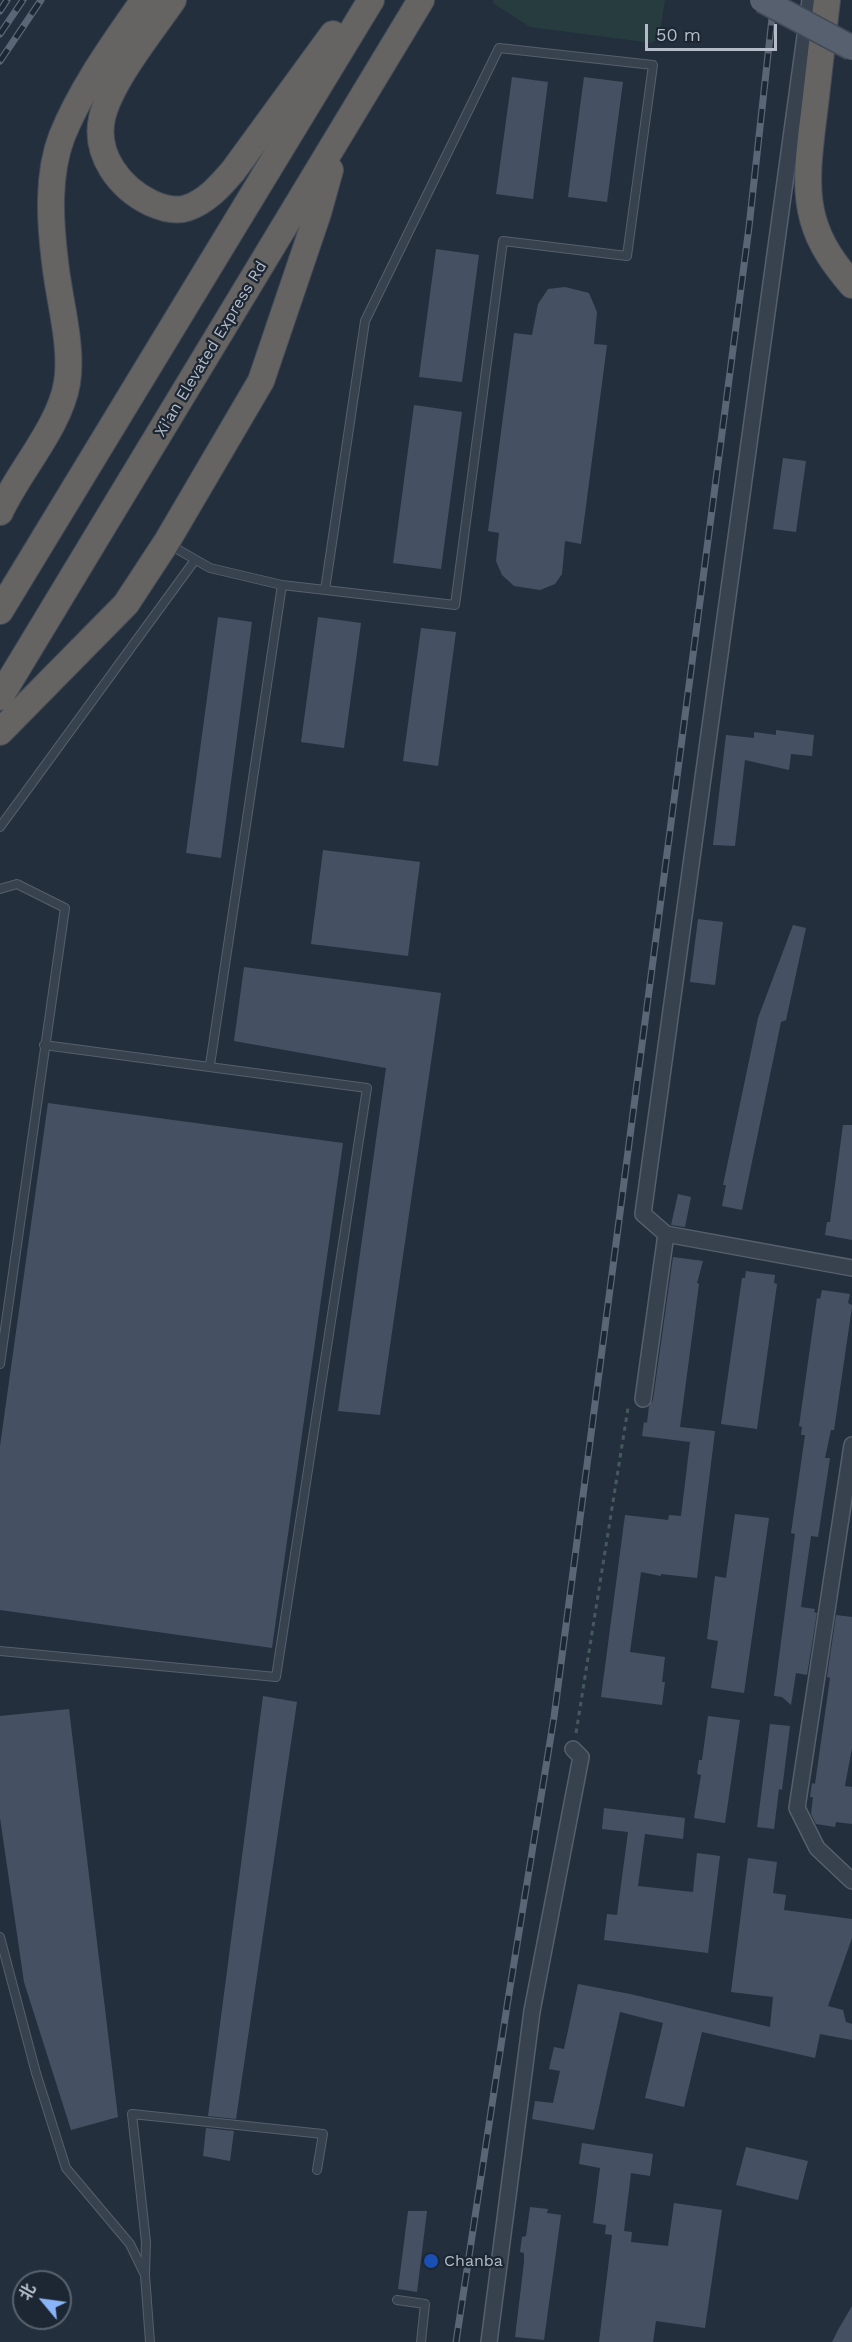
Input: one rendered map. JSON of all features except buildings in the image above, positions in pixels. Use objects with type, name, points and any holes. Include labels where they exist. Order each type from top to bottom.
[{"type":"highway","points":[[0,512],[21,472],[51,426],[66,386],[67,350],[50,226],[53,174],[62,138],[81,96],[144,0]]},
{"type":"highway","points":[[173,0],[110,97],[102,119],[101,141],[113,172],[136,195],[161,208],[175,210],[186,209],[209,196],[233,171],[358,0]]},
{"type":"highway","points":[[0,611],[276,160],[371,0]]},
{"type":"highway","name":"Xi'an Elevated Express Rd","points":[[0,697],[421,0]]},
{"type":"highway","points":[[827,0],[810,140],[809,177],[812,217],[822,243],[837,268],[852,285]]},
{"type":"highway","points":[[0,732],[126,604],[166,543],[261,381],[318,213],[339,139]]},
{"type":"main road","points":[[762,0],[852,48]]},
{"type":"street","points":[[810,0],[643,1214],[666,1234],[852,1268]]},
{"type":"street","points":[[643,1399],[666,1234]]},
{"type":"street","points":[[852,1445],[797,1808],[818,1848],[852,1881]]},
{"type":"street","points":[[489,2342],[532,2011],[581,1757],[573,1749]]},
{"type":"lane","points":[[166,543],[210,568],[282,585],[325,590],[456,605],[504,241],[627,256],[653,65],[499,48],[365,321],[325,590]]},
{"type":"lane","points":[[0,827],[195,560]]},
{"type":"lane","points":[[210,1065],[282,585]]},
{"type":"lane","points":[[0,889],[17,884],[65,908],[0,1364]]},
{"type":"lane","points":[[0,1651],[276,1677],[367,1088],[210,1065],[44,1045]]},
{"type":"lane","points":[[0,1936],[36,2073],[66,2168],[130,2244],[145,2275]]},
{"type":"lane","points":[[150,2342],[145,2275],[146,2242],[132,2114],[323,2134],[317,2170]]},
{"type":"lane","points":[[397,2300],[425,2304],[421,2342]]},
{"type":"path","points":[[573,1749],[630,1401],[643,1399]]},
{"type":"green space","points":[[493,0],[665,0],[659,38],[652,43],[530,27],[493,3]]},
{"type":"railway","points":[[0,11],[7,0]]},
{"type":"railway","points":[[0,34],[23,0]]},
{"type":"railway","points":[[0,61],[41,0]]},
{"type":"railway","points":[[456,2342],[554,1717],[749,227],[774,0]]},
{"type":"place","name":"Chanba","points":[[431,2261]]}]
